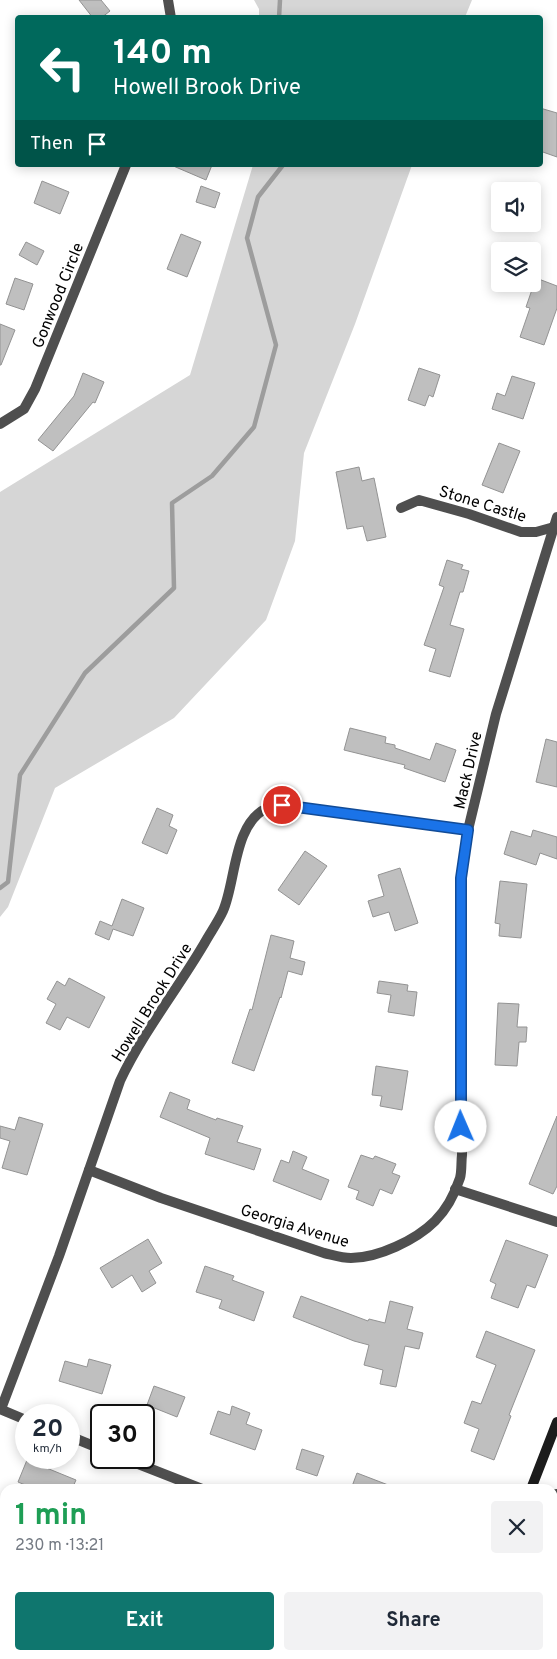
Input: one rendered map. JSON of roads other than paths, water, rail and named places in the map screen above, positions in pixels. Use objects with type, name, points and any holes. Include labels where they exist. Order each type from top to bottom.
[{"type":"main road","points":[[534,1484],[557,1422]]},
{"type":"street","points":[[168,0],[170,15]]},
{"type":"street","name":"Gonwood Circle","points":[[0,424],[24,409],[35,389],[125,167]]},
{"type":"street","name":"Stone Castle","points":[[401,508],[419,500],[470,514],[521,532],[536,532],[555,528]]},
{"type":"street","name":"Mack Drive","points":[[455,1189],[460,1177],[462,1155],[461,878],[468,830],[496,714],[557,517]]},
{"type":"street","name":"Howell Brook Drive","points":[[0,1409],[59,1256],[120,1081],[132,1055],[197,956],[223,912],[228,897],[234,861],[250,823],[267,808],[282,805],[468,830]]},
{"type":"street","name":"Georgia Avenue","points":[[89,1170],[162,1198],[324,1252],[349,1258],[367,1257],[390,1250],[411,1238],[434,1222],[448,1205],[455,1189]]},
{"type":"street","points":[[455,1189],[557,1222]]},
{"type":"street","points":[[0,1409],[15,1415]]},
{"type":"street","points":[[151,1469],[189,1484]]},
{"type":"waterway","points":[[279,15],[280,0]]},
{"type":"waterway","points":[[0,888],[8,882],[20,775],[85,673],[174,588],[172,503],[212,476],[254,427],[276,345],[247,238],[258,197],[281,167]]}]
